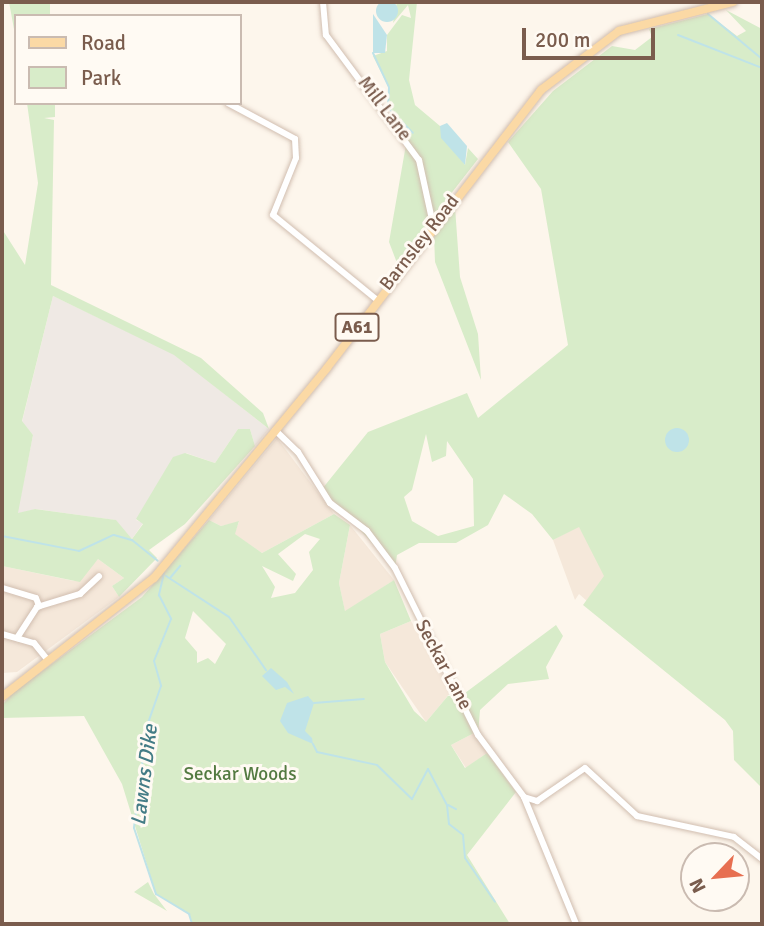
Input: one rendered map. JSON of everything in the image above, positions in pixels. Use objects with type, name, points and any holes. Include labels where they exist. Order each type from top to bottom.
[{"type":"main road","name":"Barnsley Road","points":[[2,697],[143,590],[275,430],[433,224],[541,90],[575,61],[619,31],[733,2]]},
{"type":"street","name":"Mill Lane","points":[[323,2],[326,35],[419,160],[433,224]]},
{"type":"street","points":[[232,105],[295,139],[296,158],[273,215],[376,299]]},
{"type":"street","name":"Seckar Lane","points":[[275,430],[298,452],[330,503],[386,555],[478,735],[524,797],[576,924]]},
{"type":"street","points":[[16,638],[24,619],[39,606],[80,594],[99,576]]},
{"type":"street","points":[[3,587],[36,598],[39,606]]},
{"type":"street","points":[[2,634],[34,643],[48,660]]},
{"type":"street","points":[[524,797],[537,801],[585,768],[637,816],[734,837],[762,859]]},
{"type":"shaded area","points":[[53,296],[174,354],[269,429],[255,446],[250,429],[238,429],[215,463],[186,453],[136,520],[143,523],[132,539],[115,520],[36,509],[17,514],[33,435],[22,422]]},
{"type":"shaded area","points":[[277,438],[334,514],[262,553],[234,534],[239,522],[221,526],[209,520]]},
{"type":"shaded area","points":[[350,525],[394,580],[345,612],[339,583]]},
{"type":"shaded area","points":[[579,526],[605,576],[587,601],[579,594],[575,600],[553,540]]},
{"type":"shaded area","points":[[98,559],[124,578],[112,586],[119,597],[17,672],[2,673],[2,566],[74,581]]},
{"type":"shaded area","points":[[411,621],[452,691],[426,722],[385,662],[380,634]]},
{"type":"shaded area","points":[[476,732],[487,753],[466,768],[451,745]]},
{"type":"green space","points":[[9,2],[50,2],[50,14],[14,14],[14,29]]},
{"type":"green space","points":[[397,2],[417,2],[409,80],[415,105],[440,126],[465,165],[468,148],[478,159],[397,263],[389,242],[408,133],[388,108],[389,88],[373,56],[387,51],[387,35],[402,15],[411,18],[408,5],[393,23]]},
{"type":"green space","points":[[726,10],[762,29],[762,788],[734,760],[733,731],[725,720],[583,605],[604,576],[579,527],[553,540],[532,514],[504,494],[488,525],[456,543],[419,543],[397,555],[395,568],[322,489],[368,432],[467,393],[478,418],[568,345],[541,189],[508,142],[553,91],[612,46],[635,50],[652,37],[649,29],[708,14],[737,36],[746,31]],"holes":[[[426,434],[432,462],[446,456],[447,441],[473,479],[474,526],[438,536],[412,521],[404,497],[412,490]]]},
{"type":"green space","points":[[27,105],[55,105],[55,117],[44,118],[54,120],[51,285],[201,358],[263,413],[269,429],[174,355],[53,296],[22,421],[33,435],[18,513],[35,509],[116,520],[132,539],[143,524],[136,519],[173,457],[185,453],[215,463],[238,429],[250,429],[255,446],[185,524],[149,550],[157,558],[119,597],[112,586],[124,578],[98,559],[80,582],[2,566],[2,229],[25,265],[38,183]]},
{"type":"green space","points":[[455,207],[460,277],[478,334],[481,380],[435,262],[434,235]]},
{"type":"green space","name":"Seckar Woods","points":[[334,514],[350,525],[339,583],[345,611],[394,580],[411,621],[380,634],[385,662],[414,711],[426,722],[452,691],[476,732],[451,745],[465,768],[487,753],[516,792],[467,855],[510,924],[192,924],[189,914],[156,894],[122,784],[84,716],[2,718],[2,705],[14,692],[142,597],[209,520],[221,526],[239,521],[235,534],[262,553]],"holes":[[[305,534],[320,539],[309,552],[313,570],[295,593],[271,598],[275,587],[262,566],[293,581],[296,574],[278,554]],[[193,611],[226,644],[215,664],[208,658],[197,663],[197,652],[185,638]]]},
{"type":"green space","points":[[556,625],[563,636],[546,667],[549,679],[508,684],[480,710],[478,735],[461,696]]},
{"type":"green space","points":[[148,882],[154,894],[167,911],[134,892]]},
{"type":"water","points":[[387,0],[397,7],[398,11],[391,21],[387,22],[377,15],[376,11],[383,1]]},
{"type":"water","points":[[373,14],[387,35],[385,53],[373,53]]},
{"type":"water","points":[[447,123],[467,146],[465,165],[441,138],[440,126]]},
{"type":"water","points":[[677,428],[686,431],[689,440],[686,449],[677,452],[668,449],[665,440],[668,431]]},
{"type":"water","points":[[271,668],[287,682],[294,694],[285,687],[276,690],[262,676]]},
{"type":"water","points":[[308,696],[314,703],[305,731],[312,738],[313,744],[288,733],[280,721],[287,703]]},
{"type":"waterway","points":[[708,14],[762,59]]},
{"type":"waterway","points":[[678,35],[762,68]]},
{"type":"waterway","points":[[373,53],[389,88],[388,108],[413,133]]},
{"type":"waterway","name":"Lawns Dike","points":[[2,536],[79,551],[114,535],[132,540],[158,561]]},
{"type":"waterway","points":[[170,578],[180,566]]},
{"type":"waterway","name":"Lawns Dike","points":[[164,573],[159,595],[171,619],[154,661],[161,686],[147,726],[134,828],[156,894],[189,914],[192,924]]},
{"type":"waterway","points":[[166,576],[229,617],[266,670]]},
{"type":"waterway","points":[[314,703],[364,699]]},
{"type":"waterway","points":[[313,744],[317,752],[377,765],[412,799],[428,769],[447,805],[449,824],[463,835],[465,858],[495,902]]},
{"type":"waterway","points":[[448,805],[456,809]]}]
